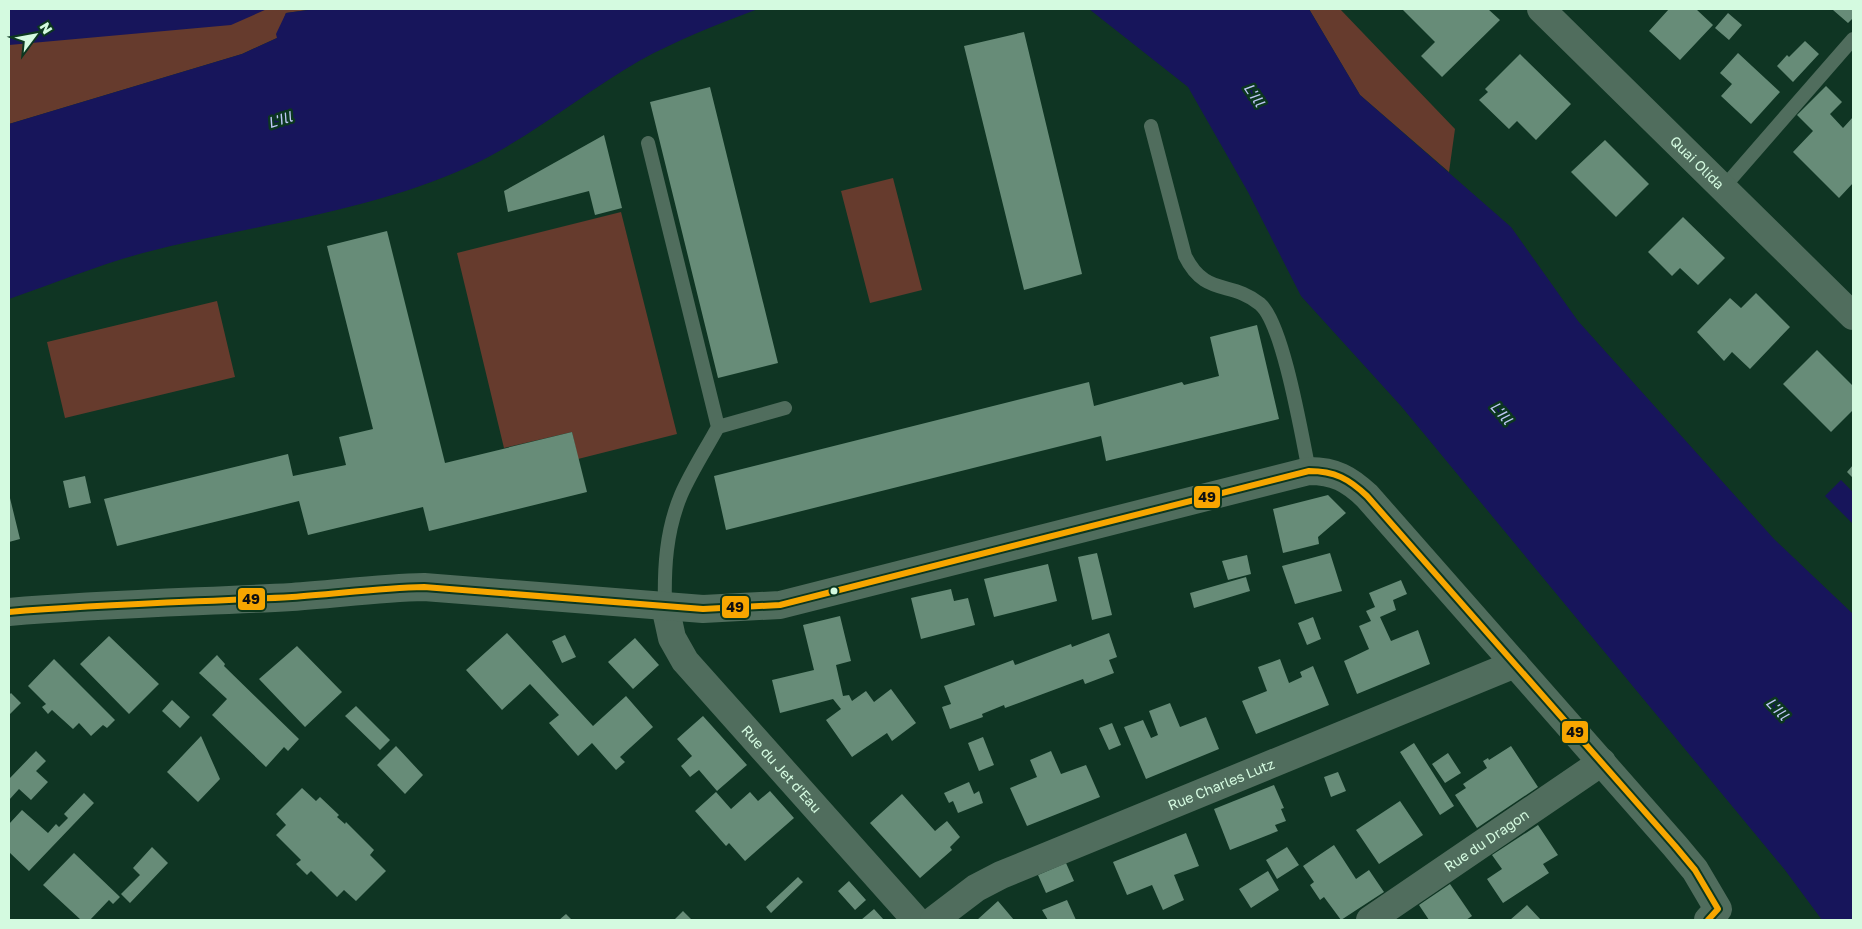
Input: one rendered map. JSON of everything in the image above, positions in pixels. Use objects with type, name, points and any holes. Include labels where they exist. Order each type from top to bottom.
[{"type":"street","name":"Quai Olida","points":[[1541,9],[1853,316]]},
{"type":"street","points":[[9,612],[341,594],[390,588],[424,587],[703,609],[780,605],[1310,471],[1332,472],[1345,478],[1360,490],[1602,762],[1695,870],[1713,915]]},
{"type":"street","name":"Rue du Jet d'Eau","points":[[664,606],[672,638],[685,661],[916,920]]},
{"type":"street","name":"Rue Charles Lutz","points":[[934,920],[976,888],[1001,875],[1515,664]]},
{"type":"street","name":"Rue du Dragon","points":[[1370,920],[1602,762]]},
{"type":"lane","points":[[1723,188],[1853,39]]},
{"type":"lane","points":[[1151,126],[1185,256],[1191,267],[1197,276],[1207,282],[1244,295],[1260,304],[1276,329],[1310,471]]},
{"type":"lane","points":[[648,143],[718,427],[681,495],[669,531],[664,567],[664,606]]},
{"type":"lane","points":[[718,427],[785,408]]},
{"type":"shaded area","points":[[9,9],[315,9],[286,13],[277,38],[242,54],[9,124]]},
{"type":"shaded area","points":[[1309,9],[1340,9],[1455,129],[1449,172],[1360,95]]},
{"type":"shaded area","points":[[893,178],[922,290],[870,303],[841,191]]},
{"type":"shaded area","points":[[621,212],[677,434],[578,459],[572,432],[504,448],[457,253]]},
{"type":"shaded area","points":[[217,301],[235,377],[65,418],[47,342]]},
{"type":"water","points":[[9,9],[267,9],[231,25],[9,45]]},
{"type":"water","name":"L'Ill","points":[[315,9],[758,9],[653,53],[492,155],[431,182],[350,207],[143,253],[9,299],[9,124],[242,54],[277,38],[276,34],[286,13]]},
{"type":"water","name":"L'Ill","points":[[1089,9],[1309,9],[1360,95],[1511,227],[1578,321],[1774,539],[1853,614],[1853,920],[1822,920],[1785,870],[1401,406],[1301,296],[1248,192],[1188,87]]},
{"type":"water","points":[[1841,480],[1853,492],[1853,524],[1825,496]]},
{"type":"building","points":[[1402,9],[1488,9],[1500,20],[1442,77],[1421,56],[1435,42]]},
{"type":"building","points":[[1669,9],[1696,9],[1713,25],[1680,60],[1649,31]]},
{"type":"building","points":[[1853,9],[1853,18],[1848,23],[1833,10]]},
{"type":"building","points":[[1728,13],[1742,25],[1729,40],[1715,28]]},
{"type":"building","points":[[1024,32],[1082,274],[1024,290],[964,46]]},
{"type":"building","points":[[1805,41],[1819,54],[1793,82],[1777,66],[1787,55],[1789,57]]},
{"type":"building","points":[[1738,53],[1780,92],[1751,124],[1721,96],[1732,84],[1720,73]]},
{"type":"building","points":[[1520,54],[1571,104],[1536,140],[1517,121],[1509,129],[1479,100],[1488,92],[1485,89]]},
{"type":"building","points":[[1826,86],[1842,102],[1830,114],[1843,128],[1853,117],[1853,183],[1839,198],[1793,152],[1813,131],[1797,115]]},
{"type":"building","points":[[710,87],[778,363],[718,378],[650,102]]},
{"type":"building","points":[[604,135],[622,208],[595,215],[589,191],[508,212],[504,191]]},
{"type":"building","points":[[1605,140],[1649,184],[1616,217],[1571,172]]},
{"type":"building","points":[[1683,217],[1725,258],[1698,285],[1680,268],[1672,276],[1648,252]]},
{"type":"building","points":[[387,231],[445,463],[572,432],[587,492],[429,531],[423,507],[308,535],[299,501],[117,546],[104,499],[288,454],[293,476],[346,465],[339,437],[373,429],[327,246]]},
{"type":"building","points":[[1756,293],[1790,327],[1750,369],[1732,352],[1724,361],[1697,332],[1730,298],[1741,308]]},
{"type":"building","points":[[1257,325],[1279,419],[1106,461],[1101,436],[726,530],[714,476],[1089,382],[1094,406],[1182,382],[1184,385],[1219,376],[1210,337]]},
{"type":"building","points":[[1817,350],[1853,386],[1853,410],[1831,432],[1783,384]]},
{"type":"building","points":[[1853,465],[1853,478],[1847,472]]},
{"type":"building","points":[[85,476],[91,503],[69,508],[63,481]]},
{"type":"building","points":[[9,494],[20,539],[9,542]]},
{"type":"building","points":[[1328,495],[1346,513],[1318,537],[1319,544],[1283,553],[1273,509]]},
{"type":"building","points":[[1097,553],[1112,615],[1092,620],[1078,557]]},
{"type":"building","points":[[1330,553],[1342,591],[1295,604],[1282,566]]},
{"type":"building","points":[[1247,555],[1251,574],[1228,580],[1222,561]]},
{"type":"building","points":[[1048,564],[1057,601],[994,617],[984,579]]},
{"type":"building","points":[[1246,577],[1250,591],[1194,608],[1190,593]]},
{"type":"building","points":[[1401,580],[1407,594],[1393,600],[1396,610],[1380,617],[1391,641],[1418,630],[1430,664],[1357,694],[1344,661],[1369,649],[1359,626],[1371,621],[1366,611],[1375,607],[1369,593]]},
{"type":"building","points":[[951,589],[954,601],[968,598],[975,625],[921,639],[911,598]]},
{"type":"building","points":[[840,616],[851,661],[836,665],[843,696],[849,695],[852,701],[866,691],[874,702],[891,689],[916,723],[892,741],[887,733],[852,757],[826,720],[841,709],[833,699],[780,713],[772,680],[814,670],[803,625]]},
{"type":"building","points":[[1313,617],[1321,639],[1307,645],[1298,623]]},
{"type":"building","points":[[507,633],[593,726],[626,696],[653,727],[620,757],[625,762],[616,770],[592,743],[578,756],[549,723],[559,715],[530,684],[502,710],[466,670]]},
{"type":"building","points":[[1109,633],[1117,657],[1109,660],[1114,673],[1085,684],[1083,679],[1005,708],[1004,705],[982,714],[983,717],[950,729],[942,707],[951,704],[944,686],[1013,660],[1015,665],[1071,644],[1072,647]]},
{"type":"building","points":[[565,635],[576,657],[562,663],[552,641]]},
{"type":"building","points":[[109,636],[159,684],[129,714],[80,664]]},
{"type":"building","points":[[635,638],[659,665],[633,689],[608,662]]},
{"type":"building","points":[[297,646],[342,692],[305,727],[259,679]]},
{"type":"building","points":[[217,655],[225,664],[224,666],[299,739],[288,751],[284,747],[266,767],[212,715],[227,699],[199,673]]},
{"type":"building","points":[[54,659],[115,720],[107,728],[103,725],[91,736],[79,723],[73,729],[52,710],[48,714],[42,707],[46,704],[28,686]]},
{"type":"building","points":[[1280,659],[1289,683],[1302,677],[1300,672],[1313,666],[1329,705],[1256,734],[1242,701],[1267,691],[1258,667]]},
{"type":"building","points":[[11,693],[21,703],[9,715],[9,695]]},
{"type":"building","points":[[172,700],[190,717],[180,728],[162,711]]},
{"type":"building","points":[[1170,703],[1180,727],[1206,717],[1219,749],[1146,779],[1124,727],[1143,720],[1151,738],[1158,735],[1149,711]]},
{"type":"building","points":[[356,706],[390,740],[380,750],[345,716]]},
{"type":"building","points":[[703,716],[747,765],[717,791],[699,770],[690,777],[681,766],[692,756],[677,739]]},
{"type":"building","points":[[1112,723],[1121,745],[1109,750],[1099,728]]},
{"type":"building","points":[[201,736],[220,779],[198,802],[167,772]]},
{"type":"building","points":[[983,737],[994,765],[979,771],[968,743]]},
{"type":"building","points":[[1414,743],[1454,806],[1440,815],[1400,752]]},
{"type":"building","points":[[396,746],[423,775],[405,794],[377,765]]},
{"type":"building","points":[[1511,746],[1538,787],[1477,828],[1455,795],[1466,788],[1463,784],[1487,768],[1483,761],[1488,758],[1489,760]]},
{"type":"building","points":[[36,751],[46,761],[36,771],[48,782],[31,800],[19,789],[9,800],[9,779]]},
{"type":"building","points":[[1051,751],[1061,774],[1086,765],[1100,797],[1027,826],[1010,788],[1037,777],[1030,760]]},
{"type":"building","points":[[1448,753],[1461,773],[1445,783],[1432,764]]},
{"type":"building","points":[[1338,772],[1346,791],[1331,797],[1324,777]]},
{"type":"building","points":[[969,782],[974,794],[979,791],[983,803],[958,813],[953,801],[949,803],[944,793]]},
{"type":"building","points":[[1274,785],[1284,808],[1281,809],[1286,821],[1275,825],[1278,831],[1230,850],[1214,809]]},
{"type":"building","points":[[302,788],[316,801],[320,797],[339,815],[337,817],[345,824],[346,822],[374,850],[370,855],[386,871],[356,901],[344,890],[337,897],[311,871],[307,875],[296,864],[301,860],[276,835],[286,825],[276,814]]},
{"type":"building","points":[[770,791],[794,818],[745,861],[729,843],[726,846],[695,811],[716,792],[731,809],[750,792],[758,801]]},
{"type":"building","points":[[84,793],[94,803],[29,871],[9,852],[9,824],[22,810],[48,833],[56,824],[59,827],[68,818],[64,814]]},
{"type":"building","points":[[902,794],[935,831],[947,821],[960,837],[950,847],[952,850],[920,878],[870,823]]},
{"type":"building","points":[[1400,801],[1423,835],[1379,864],[1356,830]]},
{"type":"building","points":[[1538,825],[1558,855],[1543,864],[1549,873],[1503,903],[1487,879],[1502,869],[1492,855]]},
{"type":"building","points":[[1186,833],[1199,866],[1174,875],[1184,900],[1163,910],[1152,885],[1127,895],[1113,862]]},
{"type":"building","points":[[1334,845],[1356,879],[1369,870],[1384,892],[1341,920],[1324,897],[1320,900],[1310,885],[1314,882],[1303,866]]},
{"type":"building","points":[[152,847],[168,863],[130,903],[121,894],[140,875],[133,868]]},
{"type":"building","points":[[1287,847],[1299,865],[1277,879],[1266,860]]},
{"type":"building","points":[[74,853],[120,897],[113,904],[109,900],[90,920],[81,920],[43,885]]},
{"type":"building","points":[[1066,863],[1074,881],[1046,893],[1038,875]]},
{"type":"building","points":[[1268,871],[1279,890],[1251,908],[1239,889]]},
{"type":"building","points":[[798,877],[803,882],[771,913],[766,907]]},
{"type":"building","points":[[849,881],[866,900],[855,910],[838,891]]},
{"type":"building","points":[[1450,884],[1472,916],[1466,920],[1429,920],[1419,905]]},
{"type":"building","points":[[1067,900],[1076,920],[1048,920],[1042,910]]},
{"type":"building","points":[[998,901],[1014,920],[977,920]]},
{"type":"building","points":[[1527,905],[1541,920],[1510,920]]},
{"type":"building","points":[[874,909],[884,920],[861,920]]},
{"type":"building","points":[[683,911],[692,920],[674,920]]},
{"type":"building","points":[[566,914],[572,920],[559,920]]},
{"type":"transit line","name":"49","points":[[9,612],[292,597],[424,587],[703,609],[780,605],[1309,471],[1318,471],[1341,477],[1367,496],[1675,846],[1695,870],[1718,909],[1708,920]]}]
